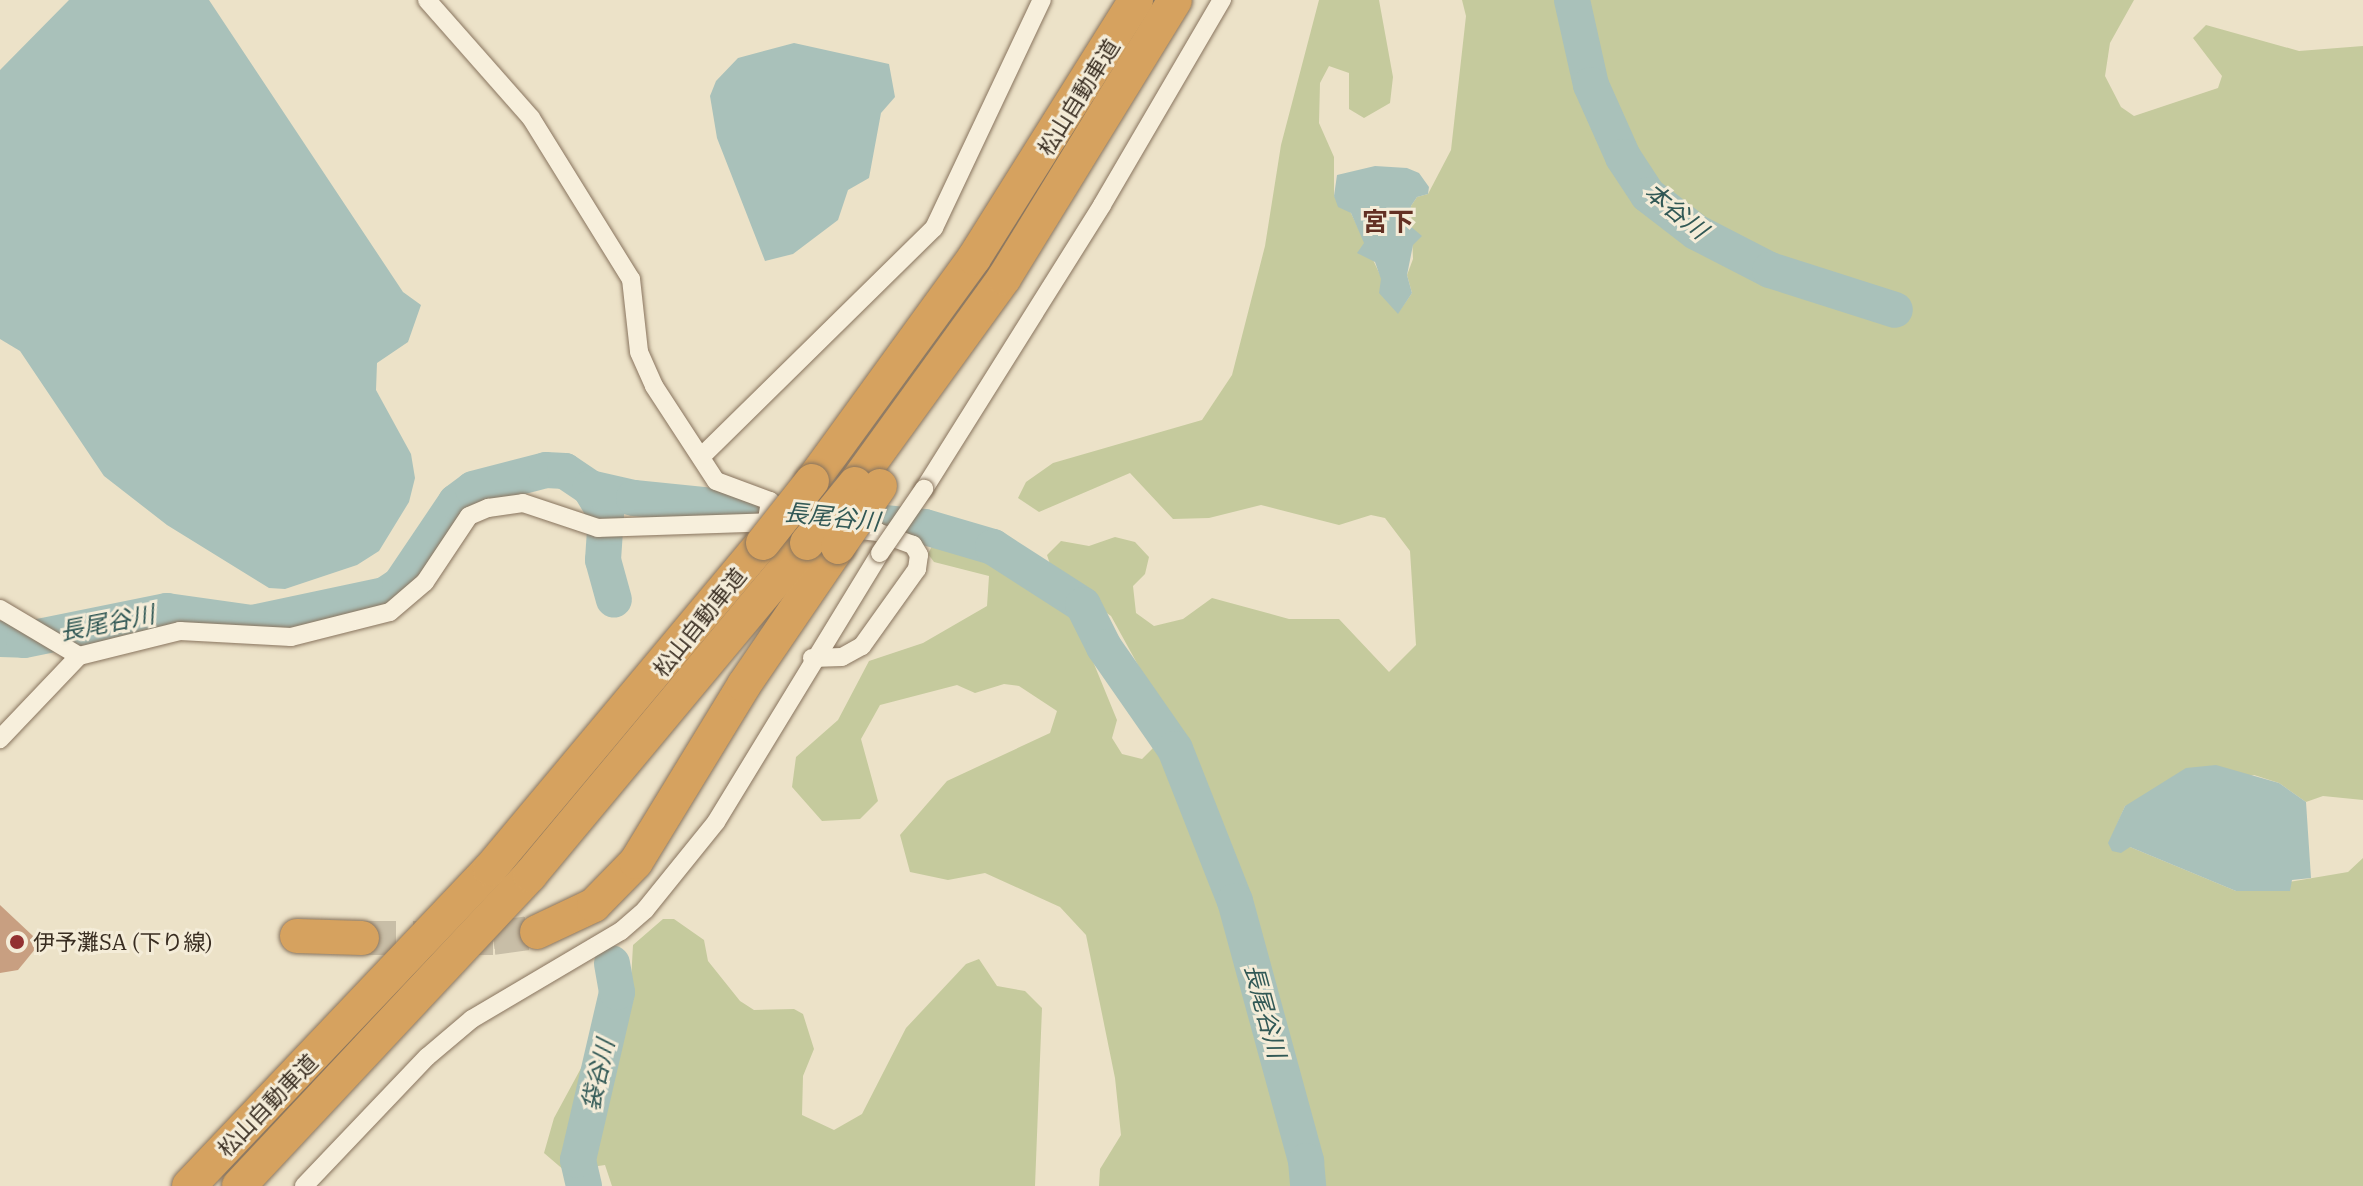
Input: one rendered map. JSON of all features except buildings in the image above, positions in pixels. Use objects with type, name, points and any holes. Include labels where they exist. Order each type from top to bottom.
[{"type":"highway","name":"松山自動車道","points":[[189,1186],[490,869],[765,532],[812,481],[974,258],[1136,0]]},
{"type":"highway","name":"松山自動車道","points":[[239,1186],[530,875],[822,545],[1006,295],[1175,0]]},
{"type":"highway","points":[[537,932],[594,905],[636,862],[744,685],[822,545]]},
{"type":"highway","points":[[297,936],[362,938]]},
{"type":"highway","points":[[173,1186],[326,1044]]},
{"type":"street","points":[[427,0],[531,118],[614,248],[637,306],[639,352],[679,426],[703,455],[716,481],[770,501],[765,532]]},
{"type":"street","points":[[703,455],[934,228],[1042,0]]},
{"type":"street","points":[[304,1186],[427,1057],[472,1019],[621,931],[645,910],[716,822],[812,658],[924,489],[1102,205],[1222,0]]},
{"type":"street","points":[[0,739],[79,656],[180,631],[291,637],[390,612],[425,582],[469,516],[488,508],[523,503],[598,528],[878,532],[913,545],[919,555],[917,569],[862,646],[842,657],[812,658]]},
{"type":"street","points":[[0,609],[79,656]]},
{"type":"green space","points":[[1319,0],[1379,0],[1393,77],[1390,103],[1364,118],[1349,109],[1349,73],[1329,66],[1320,83],[1319,123],[1334,157],[1334,196],[1351,213],[1398,313],[1412,293],[1407,275],[1413,259],[1411,206],[1417,197],[1428,194],[1451,150],[1466,16],[1462,0],[2134,0],[2110,43],[2105,76],[2121,107],[2134,116],[2218,88],[2222,76],[2193,38],[2206,25],[2299,51],[2363,46],[2363,800],[2323,796],[2306,802],[2279,783],[2254,775],[2125,806],[2109,843],[2130,847],[2236,891],[2348,872],[2363,858],[2363,1186],[1099,1186],[1100,1169],[1121,1135],[1115,1078],[1086,935],[1060,907],[985,873],[948,880],[910,872],[900,835],[947,781],[1050,733],[1057,711],[1019,686],[1004,684],[975,693],[957,685],[880,705],[861,739],[878,801],[860,819],[822,821],[792,787],[796,757],[838,720],[869,661],[923,643],[987,606],[989,576],[934,562],[928,554],[936,538],[960,540],[1016,568],[1069,603],[1117,720],[1112,738],[1122,754],[1142,759],[1155,746],[1148,721],[1149,685],[1111,616],[1054,576],[1047,555],[1061,541],[1089,546],[1115,537],[1135,542],[1149,557],[1145,574],[1133,586],[1136,613],[1154,626],[1183,619],[1212,598],[1289,619],[1339,619],[1389,672],[1416,645],[1410,551],[1385,518],[1371,515],[1339,525],[1261,505],[1209,518],[1173,519],[1130,473],[1039,512],[1018,498],[1026,482],[1053,463],[1202,420],[1232,375],[1265,246],[1281,145]]},
{"type":"green space","points":[[663,919],[674,919],[704,940],[708,961],[740,1001],[754,1010],[794,1009],[803,1014],[814,1049],[803,1076],[802,1115],[834,1130],[862,1114],[906,1028],[966,964],[979,959],[997,986],[1025,991],[1042,1008],[1035,1186],[612,1186],[605,1165],[565,1171],[544,1153],[554,1118],[599,1035],[630,999],[633,945]]},
{"type":"water","points":[[69,0],[209,0],[403,292],[421,305],[408,342],[377,363],[376,390],[411,454],[415,478],[409,502],[379,551],[357,565],[285,589],[269,588],[167,525],[104,476],[20,351],[0,339],[0,70]]},
{"type":"water","points":[[794,43],[889,64],[895,97],[881,113],[869,178],[848,190],[838,220],[793,254],[765,261],[717,138],[710,96],[716,81],[738,58]]},
{"type":"water","points":[[1375,166],[1407,168],[1419,173],[1429,187],[1428,194],[1417,197],[1411,206],[1409,225],[1422,236],[1413,245],[1407,275],[1412,293],[1398,314],[1379,293],[1381,279],[1375,262],[1357,253],[1364,243],[1351,213],[1338,207],[1334,196],[1337,175]]},
{"type":"water","points":[[2216,765],[2279,783],[2306,802],[2311,878],[2292,880],[2290,891],[2236,891],[2130,847],[2121,853],[2112,851],[2108,843],[2125,806],[2186,768]]},
{"type":"waterway","name":"本谷川","points":[[1572,0],[1591,85],[1623,157],[1648,195],[1696,232],[1770,270],[1895,310]]},
{"type":"waterway","name":"長尾谷川","points":[[0,639],[24,640],[167,611],[252,623],[385,595],[400,585],[456,502],[473,489],[546,470],[565,471],[590,488],[634,498],[925,527],[993,547],[1083,605],[1104,647],[1175,749],[1235,901],[1306,1161],[1308,1186]]},
{"type":"waterway","name":"袋谷川","points":[[590,488],[606,515],[603,560],[614,600]]},
{"type":"waterway","name":"袋谷川","points":[[584,1186],[578,1160],[617,992],[612,963]]},
{"type":"tunnel","points":[[362,938],[493,938],[537,932]]},
{"type":"place","name":"伊予灘SA (下り線)","points":[[17,942]]},
{"type":"district","name":"宮下","points":[[1388,222]]}]
